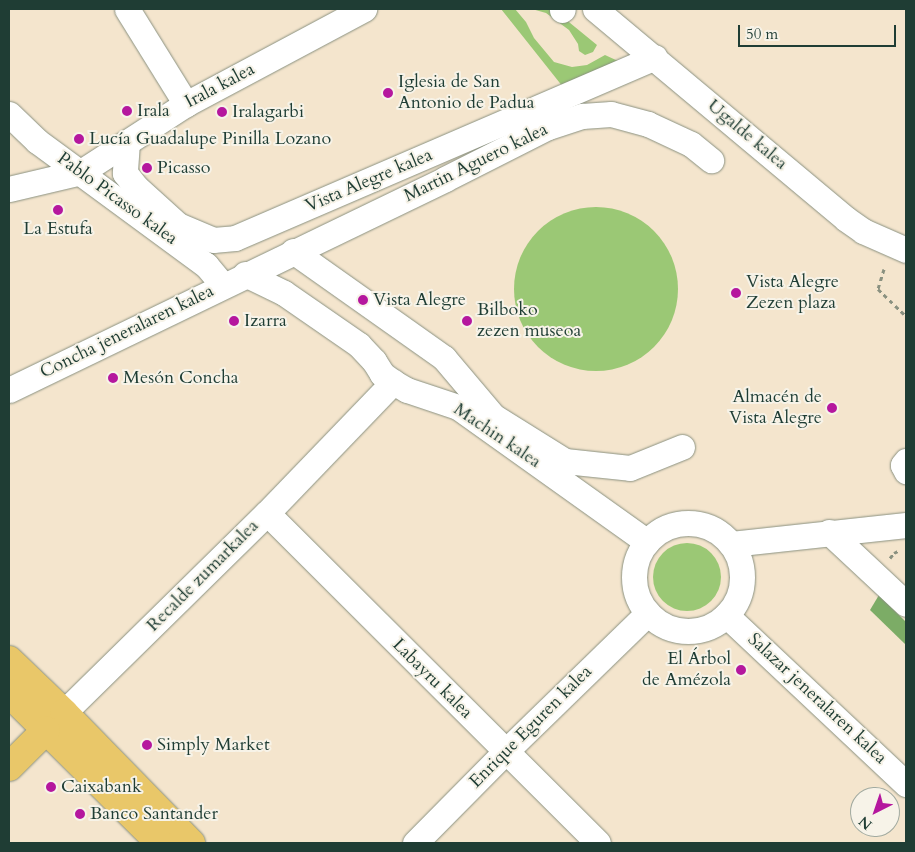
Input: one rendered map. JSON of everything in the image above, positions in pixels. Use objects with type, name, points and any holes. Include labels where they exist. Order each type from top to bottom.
[{"type":"main road","points":[[9,660],[55,722],[160,843]]},
{"type":"main road","points":[[9,693],[55,722],[190,843]]},
{"type":"main road","name":"Recalde zumarkalea","points":[[9,767],[55,722]]},
{"type":"street","points":[[127,9],[186,104]]},
{"type":"street","name":"Irala kalea","points":[[81,172],[186,104],[364,9]]},
{"type":"street","name":"Ugalde kalea","points":[[595,9],[655,57],[846,219],[863,231],[906,250]]},
{"type":"street","name":"Vista Alegre kalea","points":[[126,142],[125,173],[136,187],[178,225],[213,240],[235,238],[655,57]]},
{"type":"street","name":"Pablo Picasso kalea","points":[[9,114],[37,141],[206,264],[222,285]]},
{"type":"street","name":"Martin Aguero kalea","points":[[245,274],[445,179],[548,127],[582,116],[610,114],[648,124],[691,144],[711,160]]},
{"type":"street","points":[[9,189],[81,172]]},
{"type":"street","points":[[293,251],[444,358],[494,416],[565,461],[630,468],[682,447]]},
{"type":"street","name":"Concha jeneralaren kalea","points":[[9,390],[245,274]]},
{"type":"street","name":"Machin kalea","points":[[245,274],[284,293],[359,345],[382,374],[393,382],[408,390],[458,406],[647,542]]},
{"type":"street","name":"Recalde zumarkalea","points":[[55,722],[267,513],[393,382]]},
{"type":"street","points":[[906,461],[903,465],[906,470]]},
{"type":"street","name":"Labayru kalea","points":[[267,513],[506,751],[593,842]]},
{"type":"street","points":[[689,523],[705,526],[720,533],[731,544],[739,558],[742,573],[741,588],[736,603],[726,615],[712,626],[696,630],[678,630],[662,624],[648,613],[640,600],[635,585],[635,570],[639,555],[647,542],[659,532],[674,525],[689,523]]},
{"type":"street","points":[[731,544],[906,525]]},
{"type":"street","points":[[828,532],[906,604]]},
{"type":"street","name":"Enrique Eguren kalea","points":[[415,843],[506,751],[648,613]]},
{"type":"street","name":"Salazar jeneralaren kalea","points":[[726,615],[906,784]]},
{"type":"path","points":[[884,269],[878,289],[906,316]]},
{"type":"green space","points":[[501,9],[515,9],[526,22],[534,38],[554,62],[572,67],[587,65],[605,55],[618,61],[563,87]]},
{"type":"green space","points":[[532,9],[553,9],[597,45],[593,52],[585,55],[579,51],[578,44],[569,30],[546,13]]},
{"type":"green space","points":[[588,207],[604,207],[627,213],[642,221],[654,231],[664,243],[672,258],[678,281],[678,297],[672,320],[664,335],[654,347],[642,357],[627,365],[604,371],[588,371],[565,365],[550,357],[528,335],[518,313],[514,297],[514,281],[520,258],[528,243],[550,221],[572,211]]},
{"type":"green space","points":[[687,543],[700,546],[711,553],[718,564],[721,577],[718,590],[711,601],[700,608],[687,611],[674,608],[663,601],[656,590],[653,577],[656,564],[663,553],[674,546]]},
{"type":"green space","points":[[879,595],[906,622],[906,645],[870,610]]},
{"type":"place","name":"Iglesia de San Antonio de Padua","points":[[388,93]]},
{"type":"place","name":"Irala","points":[[127,111]]},
{"type":"place","name":"Iralagarbi","points":[[222,112]]},
{"type":"place","name":"Lucía Guadalupe Pinilla Lozano","points":[[79,139]]},
{"type":"place","name":"Picasso","points":[[147,168]]},
{"type":"place","name":"La Estufa","points":[[58,210]]},
{"type":"place","name":"Vista Alegre Zezen plaza","points":[[736,293]]},
{"type":"place","name":"Vista Alegre","points":[[363,300]]},
{"type":"place","name":"Izarra","points":[[234,321]]},
{"type":"place","name":"Bilboko zezen museoa","points":[[467,321]]},
{"type":"place","name":"Mesón Concha","points":[[113,378]]},
{"type":"place","name":"Almacén de Vista Alegre","points":[[832,408]]},
{"type":"place","name":"El Árbol de Amézola","points":[[741,670]]},
{"type":"place","name":"Simply Market","points":[[147,745]]},
{"type":"place","name":"Caixabank","points":[[51,787]]},
{"type":"place","name":"Banco Santander","points":[[80,814]]}]
